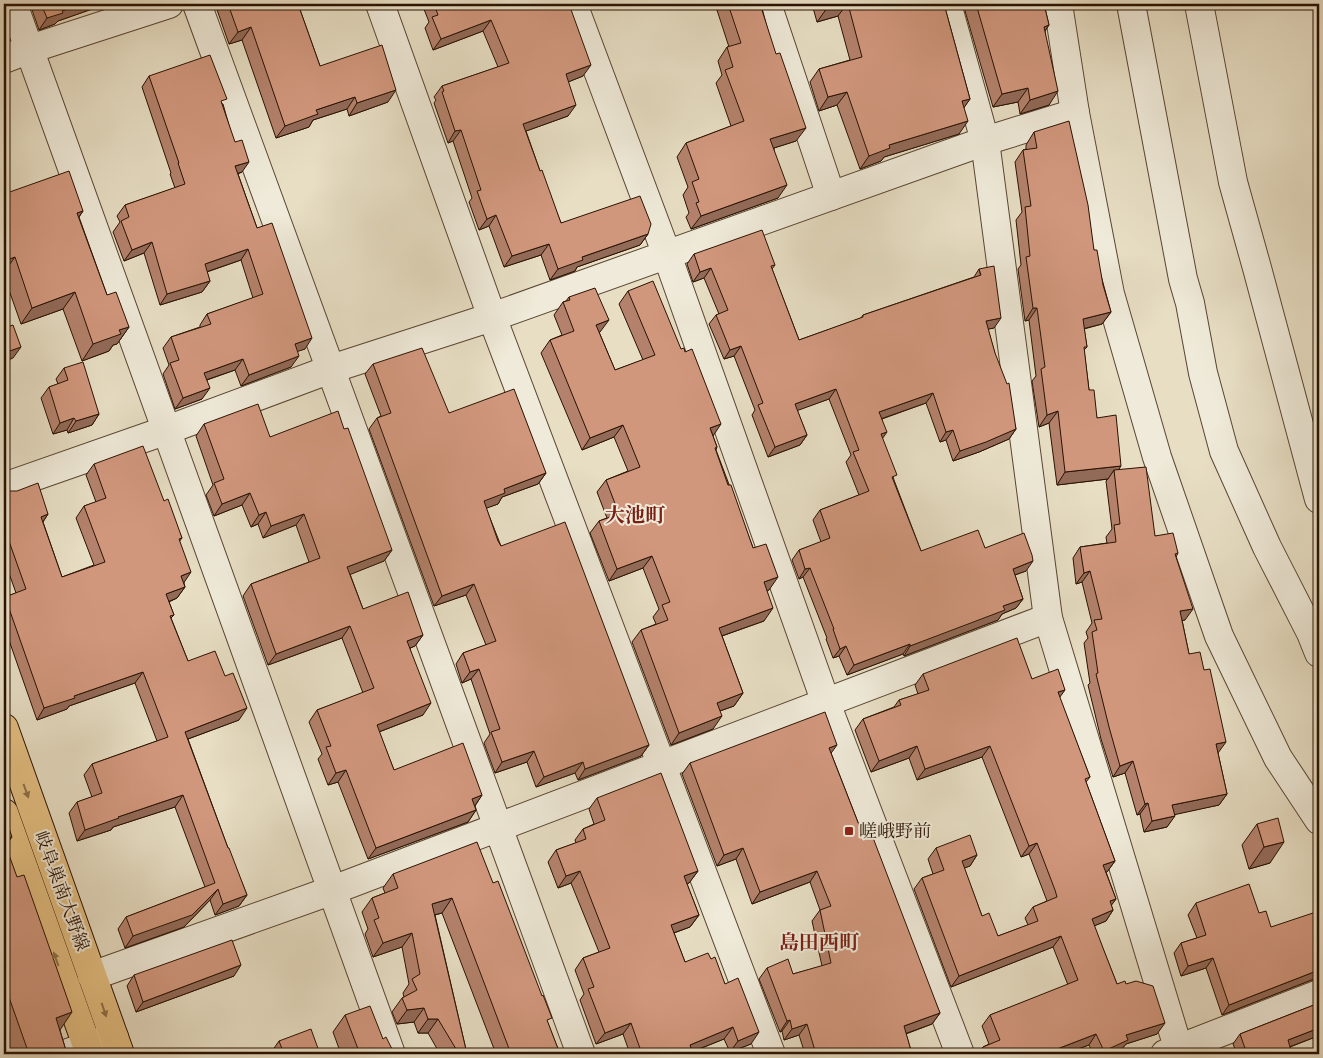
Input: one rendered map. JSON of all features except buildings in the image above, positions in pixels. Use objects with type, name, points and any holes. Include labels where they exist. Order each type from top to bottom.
[{"type":"main road","name":"岐阜巣南大野線","points":[[4,728],[117,1045]]},
{"type":"main road","name":"岐阜巣南大野線","points":[[4,814],[81,1052]]},
{"type":"street","points":[[13,4],[391,1054]]},
{"type":"street","points":[[4,59],[168,4]]},
{"type":"street","points":[[197,4],[581,1054]]},
{"type":"street","points":[[380,4],[492,317],[771,1054]]},
{"type":"street","points":[[573,4],[667,254],[826,703],[960,1054]]},
{"type":"street","points":[[767,4],[831,196]]},
{"type":"street","points":[[947,4],[985,141],[1048,618],[1174,1053],[1319,994]]},
{"type":"street","points":[[1058,4],[1076,113],[1110,294],[1157,457],[1219,636],[1278,758],[1319,820]]},
{"type":"street","points":[[1131,4],[1183,279],[1190,303],[1203,373],[1224,451],[1267,547],[1311,633],[1319,653]]},
{"type":"street","points":[[1199,4],[1232,182],[1319,499]]},
{"type":"street","points":[[4,487],[167,430],[331,369],[492,317],[985,141],[1076,113]]},
{"type":"street","points":[[92,976],[332,890],[1048,618]]},
{"type":"street","points":[[81,1052],[117,1045]]},
{"type":"place","name":"嵯峨野前","points":[[849,831]]},
{"type":"district","name":"大池町","points":[[635,515]]},
{"type":"district","name":"島田西町","points":[[819,942]]}]
